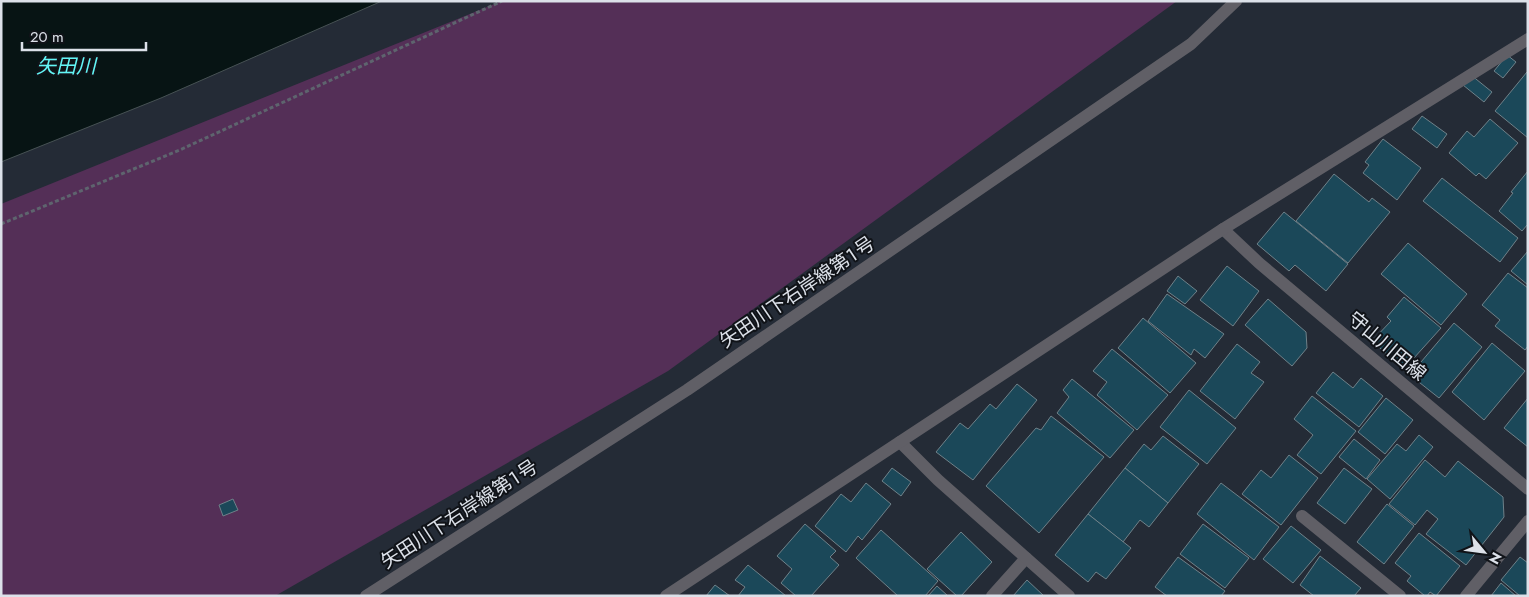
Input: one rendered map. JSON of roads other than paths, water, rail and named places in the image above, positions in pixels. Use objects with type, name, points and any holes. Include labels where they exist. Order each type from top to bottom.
[{"type":"street","name":"矢田川下右岸線第１号","points":[[366,596],[687,390],[1191,44],[1236,1]]},
{"type":"street","points":[[666,596],[1223,229],[1528,39]]},
{"type":"street","name":"守山川田線","points":[[1223,229],[1259,263],[1528,489]]},
{"type":"street","points":[[900,442],[938,480],[1069,596]]},
{"type":"street","points":[[1302,516],[1400,596]]},
{"type":"street","points":[[1466,596],[1528,521]]},
{"type":"street","points":[[992,596],[1026,558]]},
{"type":"water","name":"矢田川","points":[[1,1],[382,1],[161,98],[1,162]]}]
